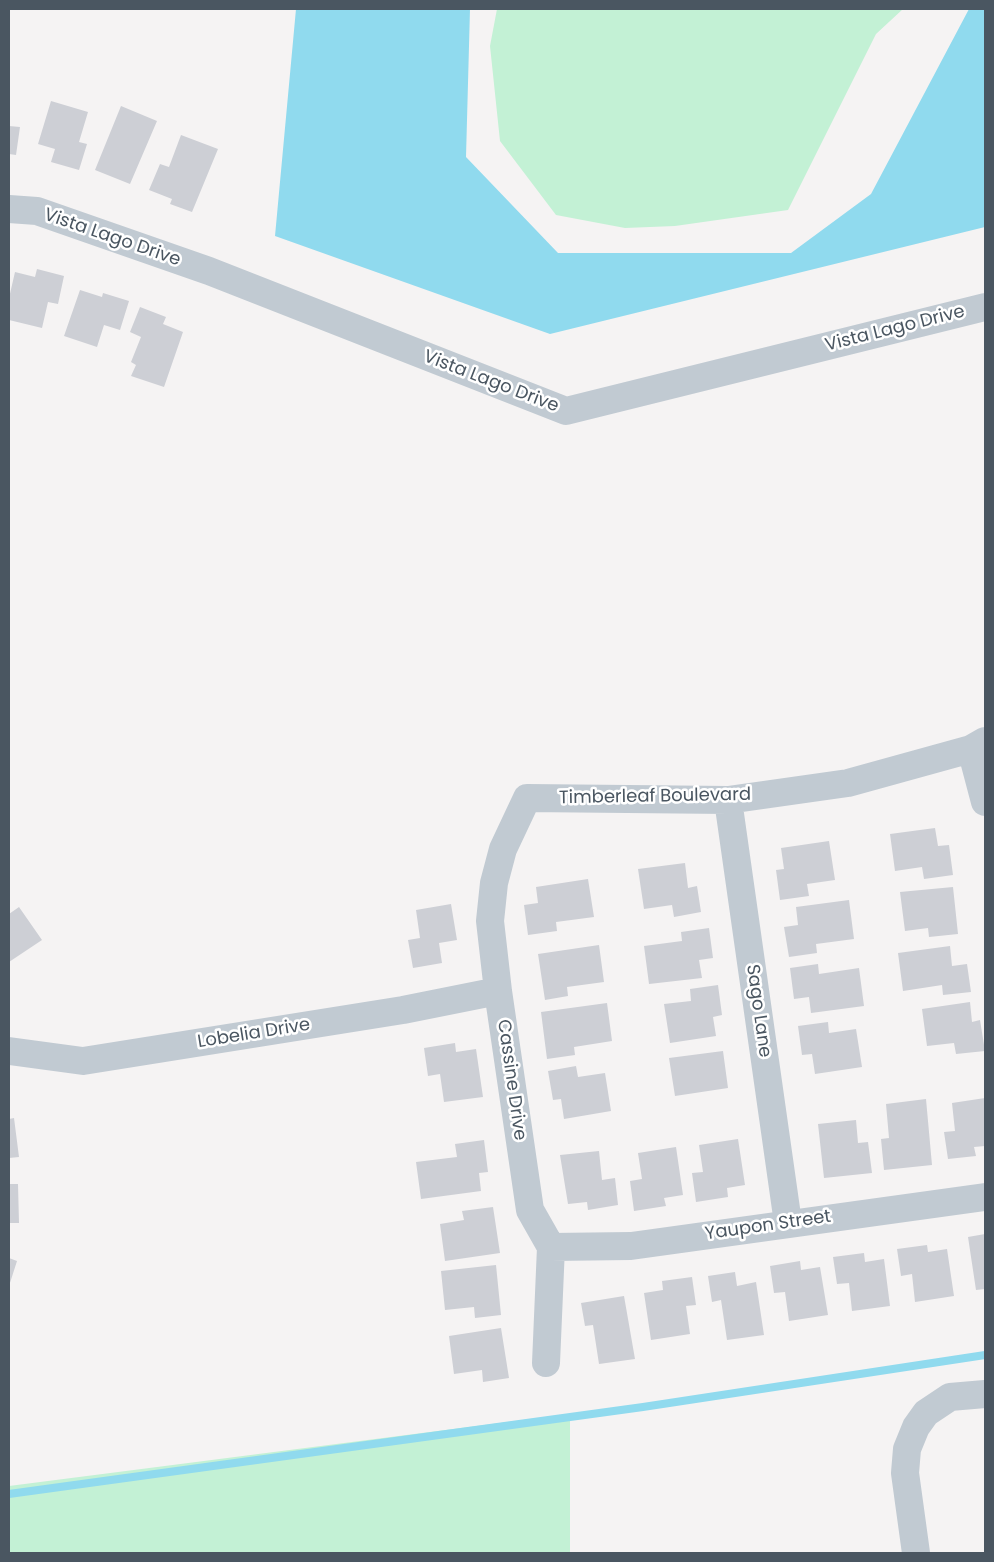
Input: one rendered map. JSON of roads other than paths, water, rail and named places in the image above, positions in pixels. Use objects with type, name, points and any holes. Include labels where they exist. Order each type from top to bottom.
[{"type":"street","name":"Vista Lago Drive","points":[[9,209],[37,211],[209,271],[566,411],[985,307]]},
{"type":"street","name":"Timberleaf Boulevard","points":[[527,798],[728,800],[848,783],[978,745]]},
{"type":"street","points":[[978,745],[985,802]]},
{"type":"street","name":"Cassine Drive","points":[[527,798],[503,848],[494,883],[490,921],[498,991],[530,1210],[551,1247]]},
{"type":"street","name":"Sago Lane","points":[[728,800],[788,1223]]},
{"type":"street","name":"Lobelia Drive","points":[[9,1050],[83,1061],[403,1010],[498,991]]},
{"type":"street","name":"Yaupon Street","points":[[551,1247],[631,1246],[985,1197]]},
{"type":"street","points":[[546,1363],[551,1247]]},
{"type":"street","points":[[916,1553],[905,1473],[907,1450],[916,1427],[926,1413],[950,1397],[985,1394]]},
{"type":"water","points":[[296,9],[470,9],[466,157],[558,253],[791,253],[871,194],[969,9],[985,9],[985,227],[550,334],[275,236]]},
{"type":"waterway","points":[[9,1494],[643,1407],[985,1355]]}]
